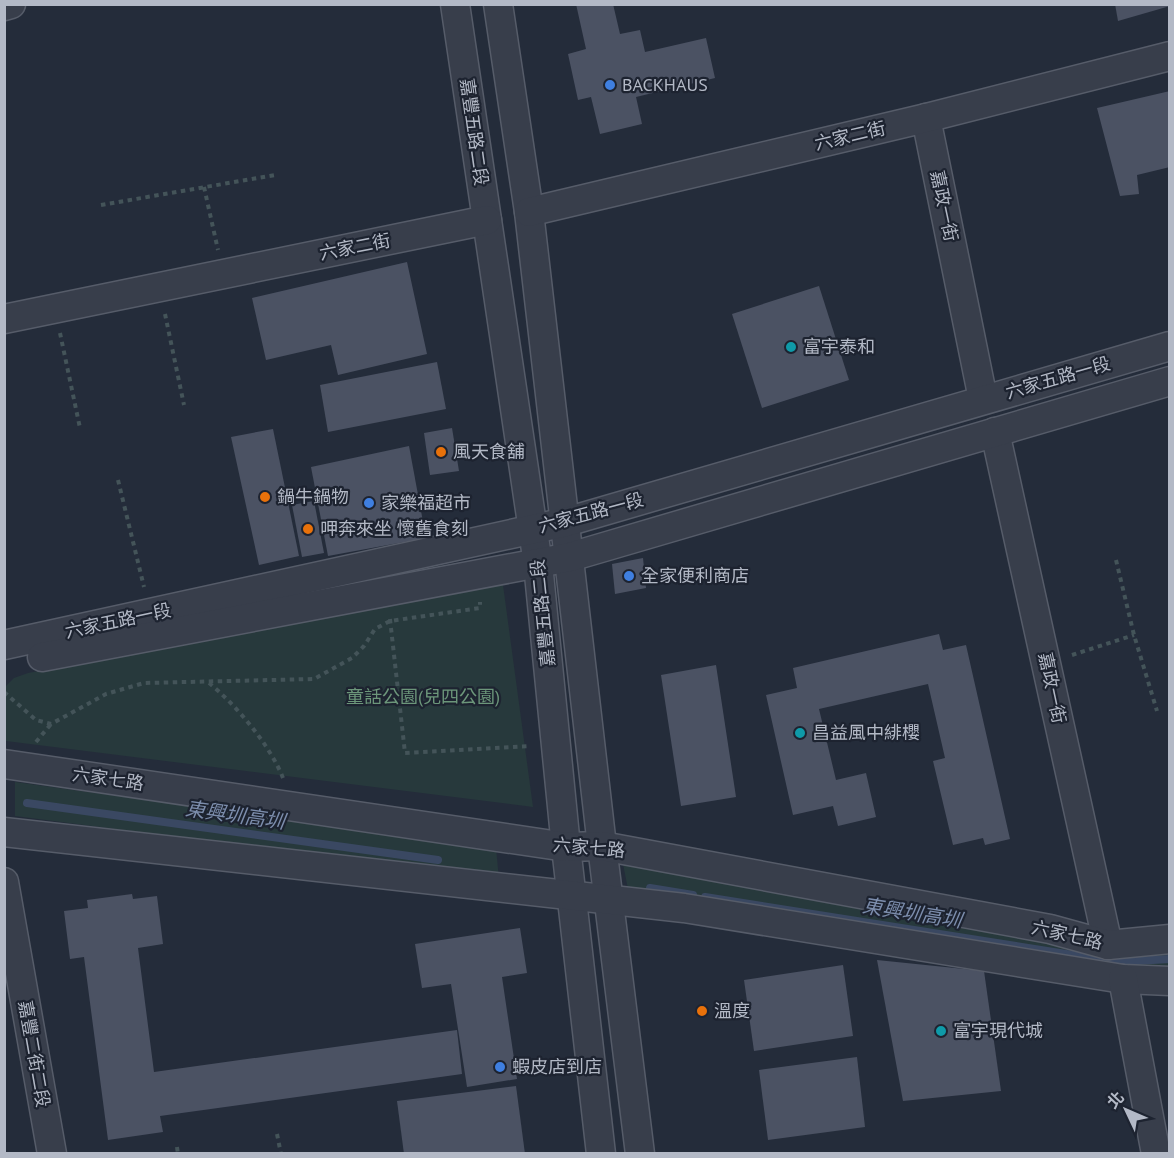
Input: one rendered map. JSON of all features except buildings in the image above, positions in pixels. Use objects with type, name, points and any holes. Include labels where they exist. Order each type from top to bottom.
[{"type":"street","points":[[4,6],[11,4]]},
{"type":"street","name":"嘉豐五路二段","points":[[455,4],[538,564],[566,847],[601,1154]]},
{"type":"street","name":"嘉豐五路二段","points":[[498,4],[529,212],[640,1154]]},
{"type":"street","name":"六家二街","points":[[529,212],[926,118],[1170,56]]},
{"type":"street","name":"嘉政一街","points":[[926,118],[983,399]]},
{"type":"street","name":"六家二街","points":[[4,319],[487,220]]},
{"type":"street","name":"六家五路一段","points":[[4,645],[566,522],[1170,346]]},
{"type":"street","name":"六家五路一段","points":[[4,664],[570,557],[1170,381]]},
{"type":"street","name":"嘉政一街","points":[[995,432],[1108,945]]},
{"type":"street","name":"六家七路","points":[[4,764],[566,847],[602,846],[1050,929],[1108,945],[1170,939]]},
{"type":"street","name":"六家七路","points":[[4,832],[684,908],[1123,979],[1170,981]]},
{"type":"street","name":"嘉豐二街二段","points":[[4,882],[16,1017],[52,1154]]},
{"type":"street","points":[[1123,979],[1155,1154]]},
{"type":"path","points":[[100,205],[275,175]]},
{"type":"path","points":[[204,188],[223,274]]},
{"type":"path","points":[[159,287],[184,405]]},
{"type":"path","points":[[55,308],[80,428]]},
{"type":"path","points":[[118,480],[150,614]]},
{"type":"path","points":[[1116,560],[1134,635],[1157,711]]},
{"type":"path","points":[[31,748],[51,724],[106,694],[144,683],[314,679],[352,658],[364,646],[375,629],[390,621],[480,608],[481,592]]},
{"type":"path","points":[[389,610],[405,753],[532,746]]},
{"type":"path","points":[[1046,663],[1134,635]]},
{"type":"path","points":[[209,682],[229,700],[263,744],[278,765],[286,784]]},
{"type":"path","points":[[4,692],[36,720],[51,724]]},
{"type":"path","points":[[277,1134],[281,1154]]},
{"type":"path","points":[[177,1147],[178,1154]]},
{"type":"green space","name":"童話公園(兒四公園)","points":[[503,585],[533,807],[6,741],[5,739],[5,687],[14,678],[28,673]]},
{"type":"green space","points":[[15,782],[496,848],[499,879],[15,816]]},
{"type":"green space","points":[[623,864],[1119,949],[1169,947],[1169,973],[629,894]]},
{"type":"waterway","name":"東興圳高圳","points":[[27,803],[438,860]]},
{"type":"waterway","name":"東興圳高圳","points":[[650,888],[693,895]]},
{"type":"waterway","name":"東興圳高圳","points":[[705,897],[1117,962],[1170,959]]},
{"type":"place","name":"BACKHAUS","points":[[610,85]]},
{"type":"place","name":"富宇泰和","points":[[791,347]]},
{"type":"place","name":"風天食舖","points":[[441,452]]},
{"type":"place","name":"鍋牛鍋物","points":[[265,497]]},
{"type":"place","name":"家樂福超市","points":[[369,503]]},
{"type":"place","name":"呷奔來坐 懷舊食刻","points":[[308,529]]},
{"type":"place","name":"全家便利商店","points":[[629,576]]},
{"type":"place","name":"昌益風中緋櫻","points":[[800,733]]},
{"type":"place","name":"溫度","points":[[702,1011]]},
{"type":"place","name":"富宇現代城","points":[[941,1031]]},
{"type":"place","name":"蝦皮店到店","points":[[500,1067]]}]
